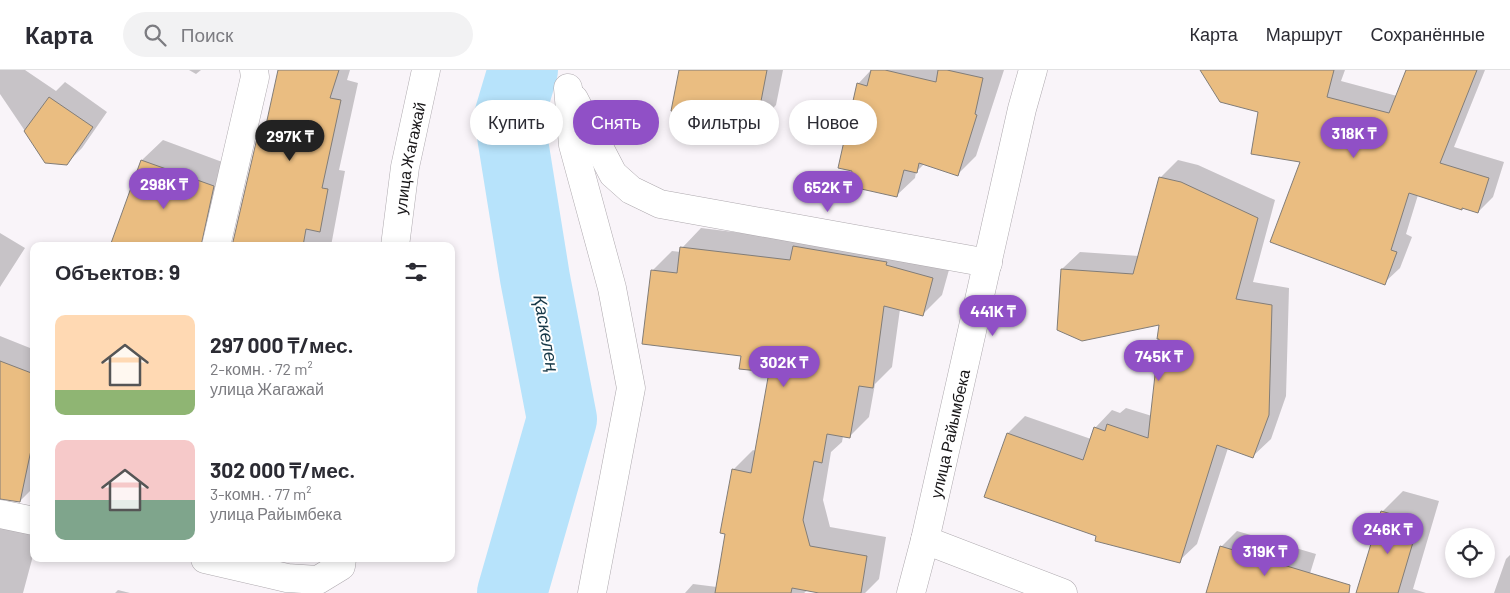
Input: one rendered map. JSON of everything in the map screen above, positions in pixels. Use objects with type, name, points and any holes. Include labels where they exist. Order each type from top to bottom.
[{"type":"street","points":[[217,242],[255,77],[254,70]]},
{"type":"street","name":"улица Жагажай","points":[[396,242],[405,167],[426,70]]},
{"type":"street","name":"улица Райымбека","points":[[911,593],[925,540],[1022,109],[1033,70]]},
{"type":"street","points":[[571,79],[614,174],[631,190],[660,204],[988,263]]},
{"type":"street","points":[[571,79],[573,145],[612,288],[631,388],[592,593]]},
{"type":"street","points":[[0,514],[30,520]]},
{"type":"street","points":[[925,540],[1063,593]]},
{"type":"street","points":[[214,562],[287,585],[318,580],[341,562]]},
{"type":"building","points":[[278,70],[339,70],[330,98],[341,100],[322,188],[328,189],[320,232],[306,229],[304,242],[233,242],[258,134],[264,134]]},
{"type":"building","points":[[679,70],[767,70],[761,100],[673,100]]},
{"type":"building","points":[[871,70],[885,70],[936,82],[938,70],[947,70],[983,78],[975,114],[977,115],[958,176],[919,163],[917,173],[904,170],[897,197],[848,186],[852,171],[838,168],[843,145],[877,145],[877,100],[853,100],[857,83],[867,86]]},
{"type":"building","points":[[1200,70],[1334,70],[1327,97],[1389,113],[1406,70],[1477,70],[1440,163],[1489,178],[1478,213],[1462,208],[1462,210],[1409,193],[1391,250],[1397,252],[1385,285],[1270,242],[1300,162],[1251,154],[1258,112],[1220,102]]},
{"type":"building","points":[[49,97],[93,127],[67,165],[45,163],[24,131]]},
{"type":"building","points":[[141,160],[214,186],[202,242],[111,242]]},
{"type":"building","points":[[1159,177],[1181,182],[1258,218],[1236,299],[1272,305],[1269,415],[1253,458],[1217,445],[1180,563],[1095,541],[1096,536],[984,497],[1007,433],[1083,460],[1094,427],[1105,431],[1107,424],[1148,438],[1159,325],[1082,341],[1057,330],[1061,269],[1133,274]]},
{"type":"building","points":[[793,246],[887,262],[886,265],[933,278],[923,316],[884,306],[873,388],[859,386],[850,438],[827,434],[822,463],[814,461],[803,520],[810,546],[867,556],[861,593],[819,593],[792,588],[791,593],[715,593],[725,534],[720,533],[732,469],[751,473],[769,372],[739,369],[741,356],[642,344],[651,270],[677,273],[680,247],[790,260]]},
{"type":"building","points":[[0,361],[30,372],[30,455],[20,502],[0,499]]},
{"type":"building","points":[[1381,511],[1419,522],[1398,593],[1356,593]]},
{"type":"building","points":[[1220,546],[1350,585],[1349,593],[1206,593]]},
{"type":"waterway","name":"Қаскелең","points":[[512,593],[562,419],[535,278],[509,117],[523,70]]}]
